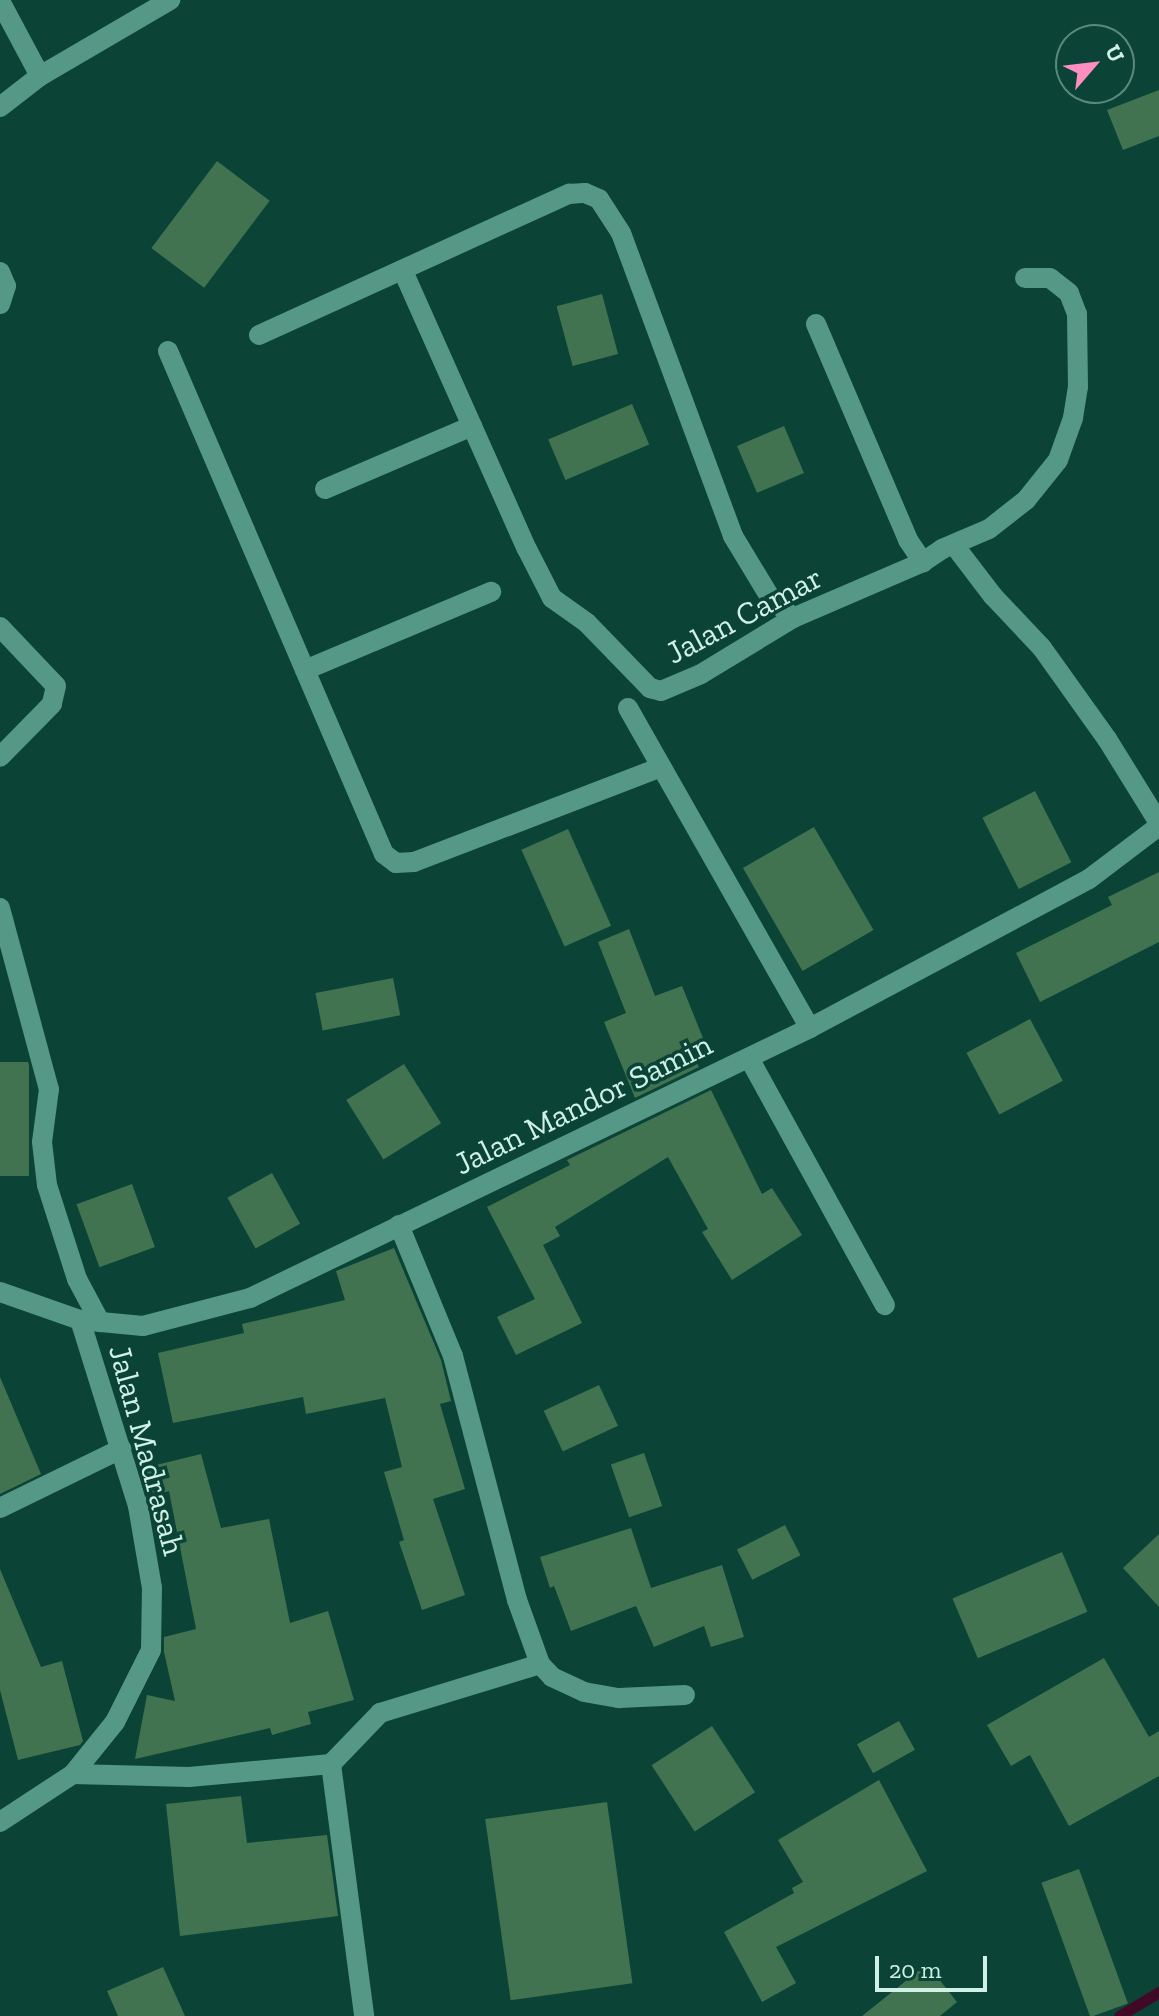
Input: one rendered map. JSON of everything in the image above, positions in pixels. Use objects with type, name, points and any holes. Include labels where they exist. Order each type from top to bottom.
[{"type":"street","points":[[0,107],[40,76],[170,0]]},
{"type":"street","points":[[0,1],[40,76]]},
{"type":"street","points":[[259,335],[569,194],[585,193],[599,199],[621,233],[733,536],[770,597],[793,618]]},
{"type":"street","name":"Jalan Camar","points":[[403,271],[552,598],[587,623],[650,688],[661,691],[679,685],[793,618],[923,562],[989,529],[1026,500],[1058,460],[1073,418],[1078,387],[1077,314],[1069,293],[1050,278],[1025,278]]},
{"type":"street","points":[[0,272],[6,286],[0,304]]},
{"type":"street","points":[[816,324],[908,540],[923,562]]},
{"type":"street","points":[[168,351],[384,854],[396,863],[414,862],[661,767]]},
{"type":"street","points":[[325,489],[472,426]]},
{"type":"street","points":[[954,545],[993,596],[1042,648],[1107,739],[1159,824]]},
{"type":"street","points":[[305,670],[491,592]]},
{"type":"street","points":[[0,627],[56,686],[52,704],[0,757]]},
{"type":"street","points":[[628,708],[810,1028]]},
{"type":"street","name":"Jalan Mandor Samin","points":[[0,1292],[90,1321],[143,1326],[250,1298],[810,1028],[1089,879],[1159,824]]},
{"type":"street","name":"Jalan Madrasah","points":[[0,908],[49,1089],[42,1142],[47,1185],[90,1321],[138,1506],[152,1588],[151,1650],[115,1722],[73,1774],[0,1822]]},
{"type":"street","points":[[749,1058],[885,1305]]},
{"type":"street","points":[[399,1225],[453,1356],[517,1600],[540,1664],[552,1677],[584,1692],[619,1698],[685,1695]]},
{"type":"street","points":[[0,1508],[121,1449]]},
{"type":"street","points":[[73,1774],[189,1777],[331,1764],[380,1713],[540,1664]]},
{"type":"street","points":[[331,1764],[364,2016]]},
{"type":"building","points":[[1159,90],[1159,136],[1123,150],[1107,110],[1123,104],[1135,104],[1135,99]]},
{"type":"building","points":[[217,161],[270,201],[204,288],[151,248]]},
{"type":"building","points":[[602,294],[618,354],[573,366],[557,306]]},
{"type":"building","points":[[632,404],[649,445],[565,480],[548,440]]},
{"type":"building","points":[[784,426],[804,473],[757,493],[737,446]]},
{"type":"building","points":[[1035,791],[1071,862],[1019,889],[982,818]]},
{"type":"building","points":[[814,827],[873,930],[802,971],[743,868]]},
{"type":"building","points":[[568,829],[611,926],[565,947],[521,850]]},
{"type":"building","points":[[1159,872],[1159,942],[1040,1002],[1016,953],[1112,905],[1108,897]]},
{"type":"building","points":[[629,929],[655,996],[682,986],[705,1043],[690,1049],[699,1067],[635,1098],[604,1022],[626,1013],[598,942]]},
{"type":"building","points":[[393,978],[400,1015],[323,1030],[315,993]]},
{"type":"building","points":[[1030,1019],[1063,1081],[999,1115],[966,1053]]},
{"type":"building","points":[[0,1062],[28,1062],[29,1065],[29,1176],[0,1176]]},
{"type":"building","points":[[404,1064],[441,1123],[383,1159],[346,1100]]},
{"type":"building","points":[[711,1090],[762,1194],[772,1188],[802,1235],[732,1280],[702,1232],[708,1229],[668,1157],[555,1227],[560,1236],[543,1245],[582,1323],[516,1355],[497,1317],[535,1299],[487,1207],[570,1165],[567,1160]]},
{"type":"building","points":[[272,1173],[300,1224],[256,1248],[227,1198]]},
{"type":"building","points":[[132,1184],[155,1247],[99,1267],[77,1204]]},
{"type":"building","points":[[394,1248],[441,1360],[451,1401],[440,1404],[465,1489],[433,1499],[465,1595],[422,1610],[399,1542],[404,1540],[384,1472],[402,1467],[385,1398],[306,1414],[303,1397],[173,1423],[158,1353],[244,1333],[242,1324],[345,1300],[336,1271]]},
{"type":"building","points":[[0,1377],[41,1474],[0,1494]]},
{"type":"building","points":[[599,1385],[618,1426],[563,1452],[544,1411]]},
{"type":"building","points":[[644,1453],[662,1506],[629,1517],[611,1464]]},
{"type":"building","points":[[201,1454],[221,1528],[269,1519],[290,1623],[328,1611],[354,1700],[308,1712],[311,1724],[272,1735],[270,1728],[135,1759],[147,1695],[175,1701],[164,1652],[164,1637],[196,1629],[169,1491],[149,1497],[140,1469]]},
{"type":"building","points":[[785,1525],[800,1555],[752,1580],[737,1550]]},
{"type":"building","points":[[631,1528],[651,1588],[722,1565],[744,1637],[711,1647],[704,1626],[654,1647],[636,1606],[571,1631],[554,1586],[550,1588],[540,1557]]},
{"type":"building","points":[[1159,1534],[1159,1607],[1123,1568]]},
{"type":"building","points":[[1062,1552],[1087,1612],[978,1658],[952,1598]]},
{"type":"building","points":[[0,1569],[41,1667],[62,1661],[83,1741],[80,1745],[18,1760],[0,1690]]},
{"type":"building","points":[[1104,1658],[1149,1737],[1159,1731],[1159,1776],[1069,1826],[1030,1755],[1011,1766],[987,1725]]},
{"type":"building","points":[[899,1721],[915,1750],[873,1773],[857,1744]]},
{"type":"building","points":[[712,1726],[755,1792],[695,1831],[652,1765]]},
{"type":"building","points":[[879,1780],[927,1871],[776,1947],[796,1983],[762,2002],[724,1932],[794,1893],[792,1888],[803,1882],[778,1840]]},
{"type":"building","points":[[241,1796],[247,1843],[327,1835],[338,1916],[180,1936],[166,1804]]},
{"type":"building","points":[[607,1802],[632,1983],[511,2000],[485,1819]]},
{"type":"building","points":[[1079,1869],[1128,2003],[1090,2016],[1041,1883]]},
{"type":"building","points":[[927,1964],[957,2002],[940,2016],[862,2016]]},
{"type":"building","points":[[163,1967],[185,2016],[118,2016],[107,1991]]},
{"type":"waterway","points":[[1119,2016],[1159,1992]]}]
